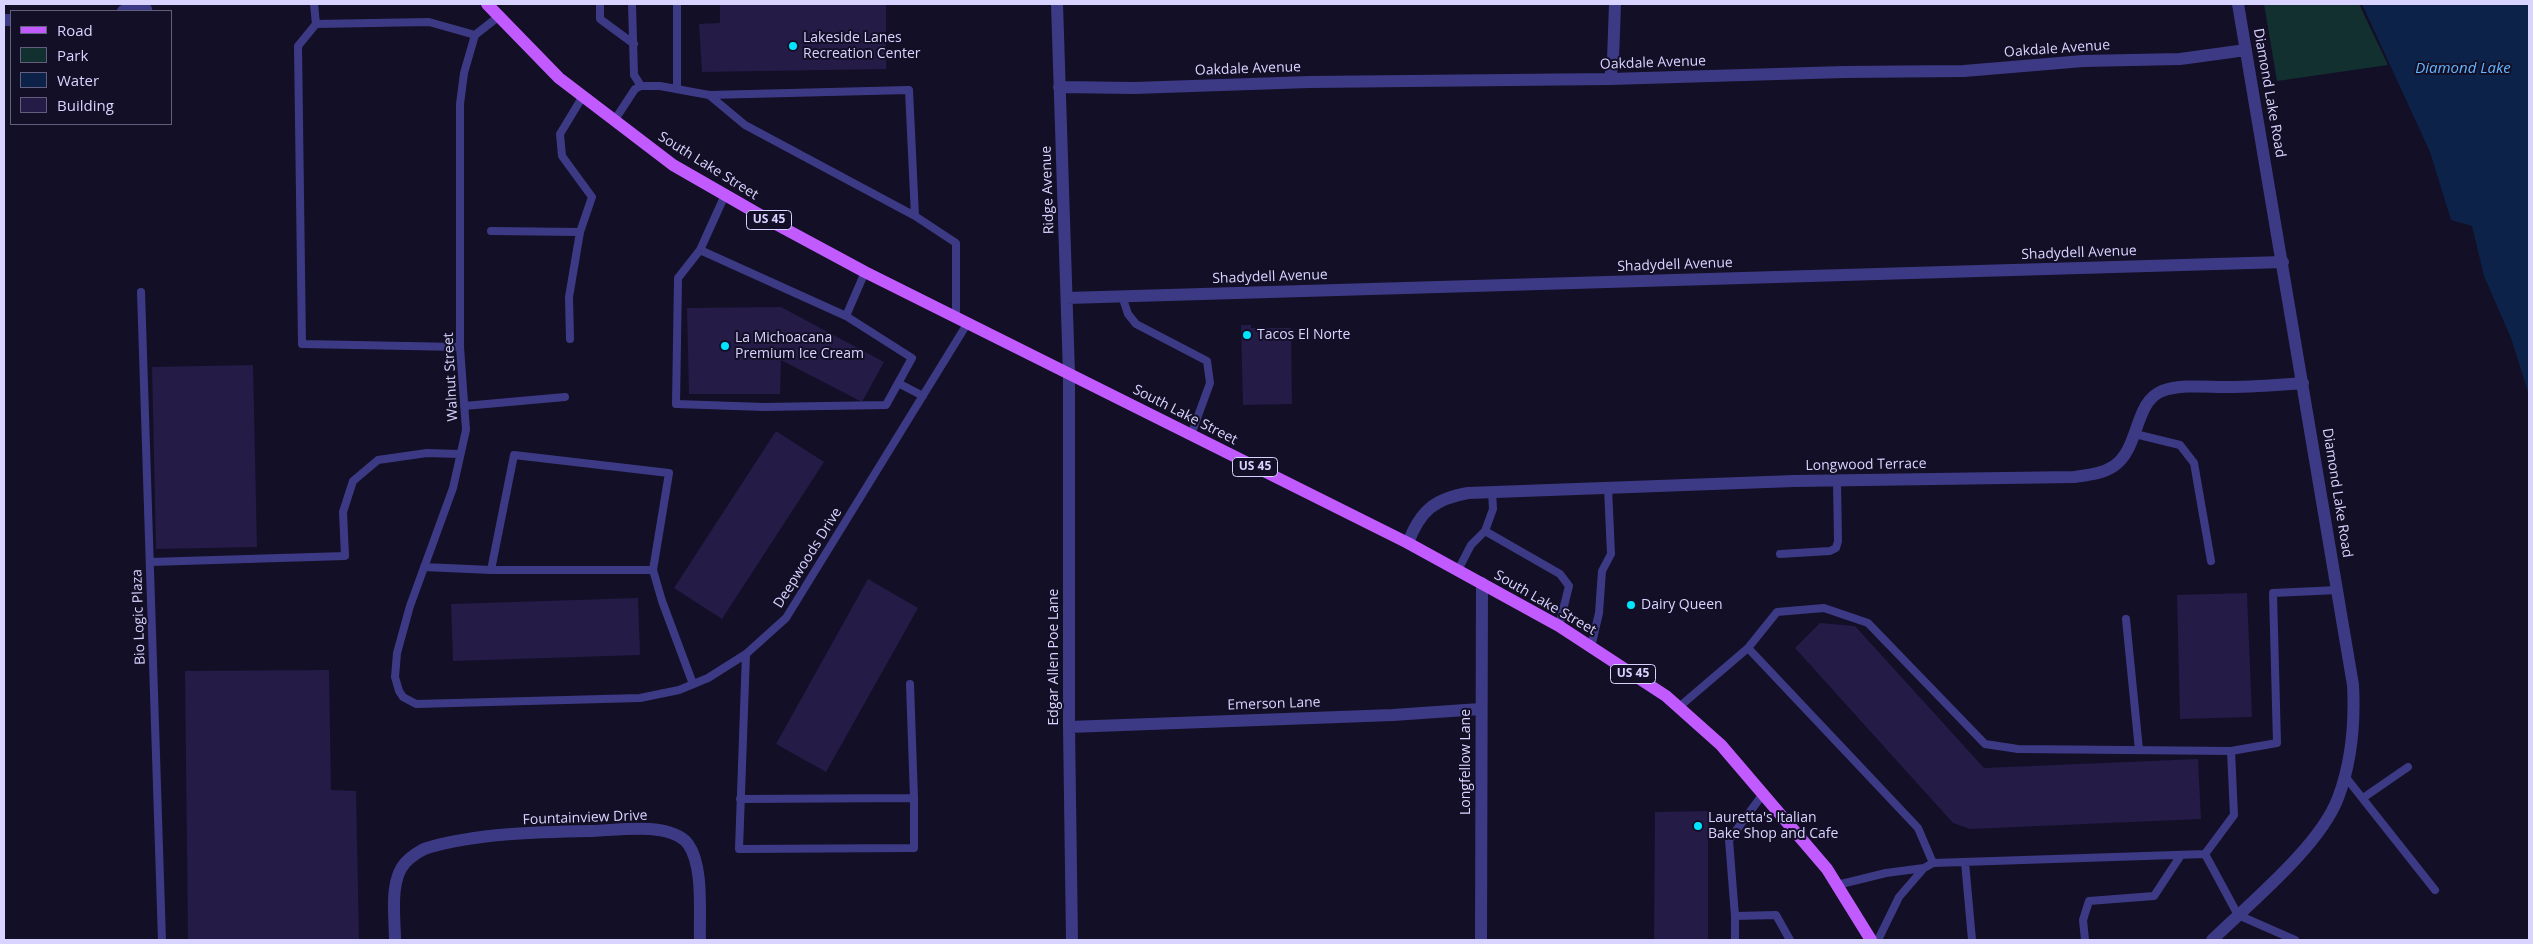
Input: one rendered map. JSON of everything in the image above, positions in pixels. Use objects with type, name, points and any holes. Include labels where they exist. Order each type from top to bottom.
[{"type":"main road","name":"South Lake Street","points":[[487,4],[559,78],[673,164],[865,272],[1408,543],[1559,626],[1666,696],[1722,745],[1827,870],[1871,940]]},
{"type":"street","name":"Ridge Avenue","points":[[1058,4],[1069,374]]},
{"type":"street","points":[[1610,79],[1613,60],[1615,4]]},
{"type":"street","name":"Diamond Lake Road","points":[[2212,940],[2310,844],[2338,798],[2352,746],[2355,715],[2353,685],[2338,590],[2238,4]]},
{"type":"street","points":[[134,10],[146,9]]},
{"type":"street","name":"Oakdale Avenue","points":[[1059,87],[1134,88],[1309,82],[1610,79],[1844,72],[1964,71],[2083,62],[2180,59],[2246,50]]},
{"type":"street","name":"Shadydell Avenue","points":[[1067,298],[2283,262]]},
{"type":"street","name":"Edgar Allen Poe Lane","points":[[1069,374],[1069,727],[1072,940]]},
{"type":"street","name":"Longwood Terrace","points":[[1408,543],[1415,524],[1430,506],[1449,496],[1492,492],[1608,488],[2094,475],[2115,465],[2129,450],[2146,404],[2162,391],[2183,387],[2266,386],[2303,383]]},
{"type":"street","name":"Longfellow Lane","points":[[1481,940],[1480,709],[1482,583]]},
{"type":"street","name":"Emerson Lane","points":[[1069,727],[1480,709]]},
{"type":"street","name":"Fountainview Drive","points":[[395,940],[395,895],[398,880],[406,862],[426,848],[472,840],[545,832],[650,829],[676,834],[687,842],[695,856],[698,872],[700,940]]},
{"type":"lane","points":[[314,4],[316,24],[298,46],[302,344],[460,347]]},
{"type":"lane","points":[[600,4],[600,19],[634,44]]},
{"type":"lane","points":[[632,4],[634,75],[640,86]]},
{"type":"lane","points":[[677,4],[677,90]]},
{"type":"lane","points":[[316,24],[430,22],[475,35],[498,17]]},
{"type":"lane","name":"Walnut Street","points":[[440,703],[416,704],[403,697],[399,691],[395,676],[397,653],[424,567],[452,488],[466,430],[460,347],[460,104],[464,73],[475,35]]},
{"type":"lane","points":[[614,121],[635,89],[640,86],[660,86],[709,95],[909,90],[915,216]]},
{"type":"lane","points":[[709,95],[745,125],[915,216],[956,243],[962,321]]},
{"type":"lane","points":[[570,339],[569,297],[580,232],[592,197],[562,156],[560,134],[583,96]]},
{"type":"lane","points":[[700,250],[846,316],[912,358],[886,405],[764,406],[676,404],[678,278],[700,250],[726,195]]},
{"type":"lane","points":[[490,231],[580,232]]},
{"type":"lane","points":[[846,316],[865,272]]},
{"type":"lane","name":"Bio Logic Plaza","points":[[141,292],[162,940]]},
{"type":"lane","points":[[1122,296],[1128,314],[1136,324],[1207,361],[1210,368],[1210,383],[1191,435]]},
{"type":"lane","name":"Deepwoods Drive","points":[[440,703],[640,698],[679,690],[708,678],[746,654],[786,618],[923,396],[962,321]]},
{"type":"lane","points":[[898,383],[923,396]]},
{"type":"lane","points":[[464,406],[565,398]]},
{"type":"lane","points":[[2135,434],[2180,445],[2194,463],[2211,561]]},
{"type":"lane","points":[[150,562],[344,556],[344,512],[353,481],[378,460],[427,453],[460,454]]},
{"type":"lane","points":[[491,570],[514,455],[668,473],[654,570],[662,600],[693,684]]},
{"type":"lane","points":[[1780,554],[1830,551],[1836,548],[1838,542],[1837,481]]},
{"type":"lane","points":[[1591,647],[1599,613],[1602,571],[1610,554],[1608,488]]},
{"type":"lane","points":[[1458,570],[1471,545],[1485,531],[1493,510],[1492,492]]},
{"type":"lane","points":[[1485,531],[1560,574],[1569,586],[1559,626]]},
{"type":"lane","points":[[424,567],[491,570],[654,570]]},
{"type":"lane","points":[[1679,707],[1748,648],[1777,612],[1824,608],[1868,623],[1985,744],[2018,749],[2231,750],[2277,743],[2273,593],[2338,590]]},
{"type":"lane","points":[[2126,619],[2139,750]]},
{"type":"lane","points":[[1748,648],[1918,828],[1932,863]]},
{"type":"lane","points":[[746,654],[739,849],[914,848],[910,684]]},
{"type":"lane","points":[[2205,854],[2234,815],[2231,750]]},
{"type":"lane","points":[[2362,798],[2408,767]]},
{"type":"lane","points":[[2344,775],[2435,890]]},
{"type":"lane","points":[[1735,940],[1729,840],[1763,794]]},
{"type":"lane","points":[[740,800],[914,798]]},
{"type":"lane","points":[[1878,940],[1899,898],[1924,868],[1932,863],[2205,854]]},
{"type":"lane","points":[[2205,854],[2238,915],[2295,940]]},
{"type":"lane","points":[[2085,940],[2082,920],[2089,901],[2154,896],[2181,855]]},
{"type":"lane","points":[[1965,862],[1972,940]]},
{"type":"lane","points":[[1838,886],[1886,873],[1924,868]]},
{"type":"lane","points":[[1735,916],[1776,915],[1790,940]]},
{"type":"green space","points":[[2264,4],[2359,4],[2388,65],[2277,81]]},
{"type":"water","name":"Diamond Lake","points":[[2362,4],[2529,4],[2529,395],[2511,338],[2484,276],[2472,226],[2451,220],[2430,152]]},
{"type":"building","name":"Lakeside Lanes Recreation Center","points":[[720,4],[886,4],[886,69],[702,72],[699,24],[720,23]]},
{"type":"building","points":[[781,307],[884,362],[862,402],[781,360],[780,394],[689,394],[687,308]]},
{"type":"building","points":[[1241,325],[1251,325],[1251,328],[1291,328],[1292,404],[1243,405]]},
{"type":"building","points":[[253,365],[257,547],[156,549],[152,367]]},
{"type":"building","points":[[776,431],[824,462],[722,619],[674,588]]},
{"type":"building","points":[[868,579],[918,608],[826,772],[776,744]]},
{"type":"building","points":[[2247,593],[2252,717],[2180,719],[2177,595]]},
{"type":"building","points":[[638,598],[640,655],[453,661],[451,604]]},
{"type":"building","points":[[1820,623],[1855,626],[1984,768],[2198,759],[2201,819],[1970,829],[1953,823],[1795,648]]},
{"type":"building","points":[[329,670],[331,790],[356,791],[359,940],[188,940],[185,671]]},
{"type":"building","points":[[1708,811],[1708,940],[1654,940],[1655,812]]},
{"type":"place","name":"Lakeside Lanes Recreation Center","points":[[793,46]]},
{"type":"place","name":"Tacos El Norte","points":[[1247,335]]},
{"type":"place","name":"La Michoacana Premium Ice Cream","points":[[725,346]]},
{"type":"place","name":"Dairy Queen","points":[[1631,605]]},
{"type":"place","name":"Lauretta's Italian Bake Shop and Cafe","points":[[1698,826]]}]
